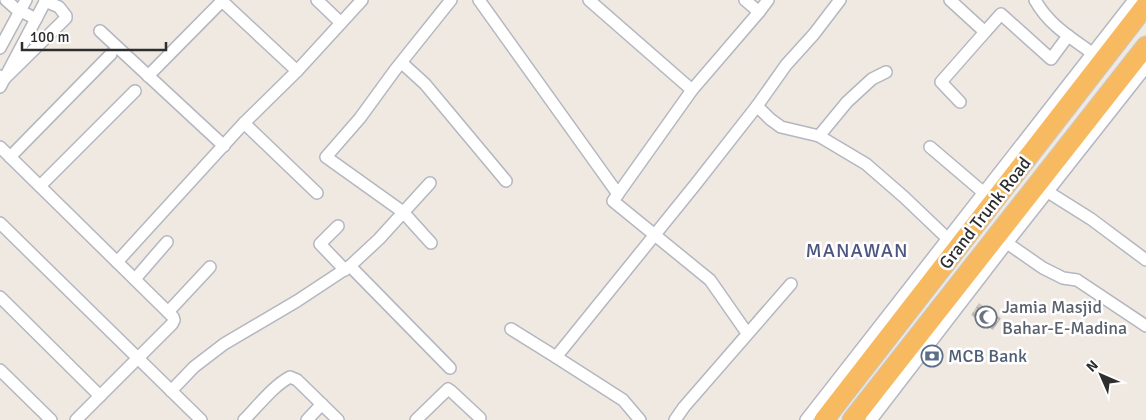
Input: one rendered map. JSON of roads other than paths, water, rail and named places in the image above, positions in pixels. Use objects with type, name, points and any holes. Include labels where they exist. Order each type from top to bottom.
[{"type":"highway","name":"Grand Trunk Road","points":[[824,420],[932,271],[980,209],[1146,6]]},
{"type":"highway","name":"Grand Trunk Road","points":[[852,420],[1146,46]]},
{"type":"street","points":[[6,0],[19,11],[36,19]]},
{"type":"street","points":[[0,48],[26,0]]},
{"type":"street","points":[[46,0],[62,10],[66,18],[2,80],[46,0]]},
{"type":"street","points":[[317,0],[341,23]]},
{"type":"street","points":[[117,262],[362,0]]},
{"type":"street","points":[[432,243],[403,212],[326,157],[360,118],[451,0]]},
{"type":"street","points":[[479,0],[618,194]]},
{"type":"street","points":[[589,0],[692,90]]},
{"type":"street","points":[[745,0],[759,12]]},
{"type":"street","points":[[747,333],[710,280],[613,201],[692,90],[768,0]]},
{"type":"street","points":[[556,357],[757,106],[786,65],[814,34],[840,0]]},
{"type":"street","points":[[950,0],[985,32]]},
{"type":"street","points":[[1035,0],[1056,27],[1092,53]]},
{"type":"street","points":[[806,420],[932,271],[948,239],[980,209],[984,193],[1134,0]]},
{"type":"street","points":[[148,76],[222,1],[297,71]]},
{"type":"street","points":[[960,102],[941,82],[1001,14],[1051,59],[1068,36]]},
{"type":"street","points":[[100,31],[224,146]]},
{"type":"street","points":[[10,157],[111,54]]},
{"type":"street","points":[[402,62],[425,84],[506,181]]},
{"type":"street","points":[[871,420],[1146,67]]},
{"type":"street","points":[[819,136],[852,97],[872,79],[886,72]]},
{"type":"street","points":[[40,186],[135,90]]},
{"type":"street","points":[[757,106],[781,127],[819,136],[866,164],[948,239]]},
{"type":"street","points":[[244,124],[317,193]]},
{"type":"street","points":[[0,147],[135,279],[174,320],[76,420]]},
{"type":"street","points":[[930,147],[984,193]]},
{"type":"street","points":[[171,391],[194,368],[224,344],[297,302],[348,268],[379,239],[430,183]]},
{"type":"street","points":[[1048,192],[1091,219],[1146,260]]},
{"type":"street","points":[[0,223],[201,420]]},
{"type":"street","points":[[338,226],[320,244],[348,268],[450,368]]},
{"type":"street","points":[[135,279],[167,242]]},
{"type":"street","points":[[1007,243],[1043,268],[1063,278],[1077,280],[1146,326]]},
{"type":"street","points":[[168,312],[210,267]]},
{"type":"street","points":[[675,420],[684,407],[790,284]]},
{"type":"street","points":[[0,297],[100,396]]},
{"type":"street","points":[[511,328],[623,400],[640,420]]},
{"type":"street","points":[[0,370],[51,420]]},
{"type":"street","points":[[244,420],[282,381],[290,377],[296,380],[338,420]]},
{"type":"street","points":[[419,419],[448,389],[480,418]]},
{"type":"street","points":[[307,420],[322,404]]},
{"type":"place","name":"Jamia Masjid Bahar-E-Madina","points":[[986,317]]},
{"type":"place","name":"MCB Bank","points":[[932,356]]},
{"type":"district","name":"MANAWAN","points":[[857,250]]}]
